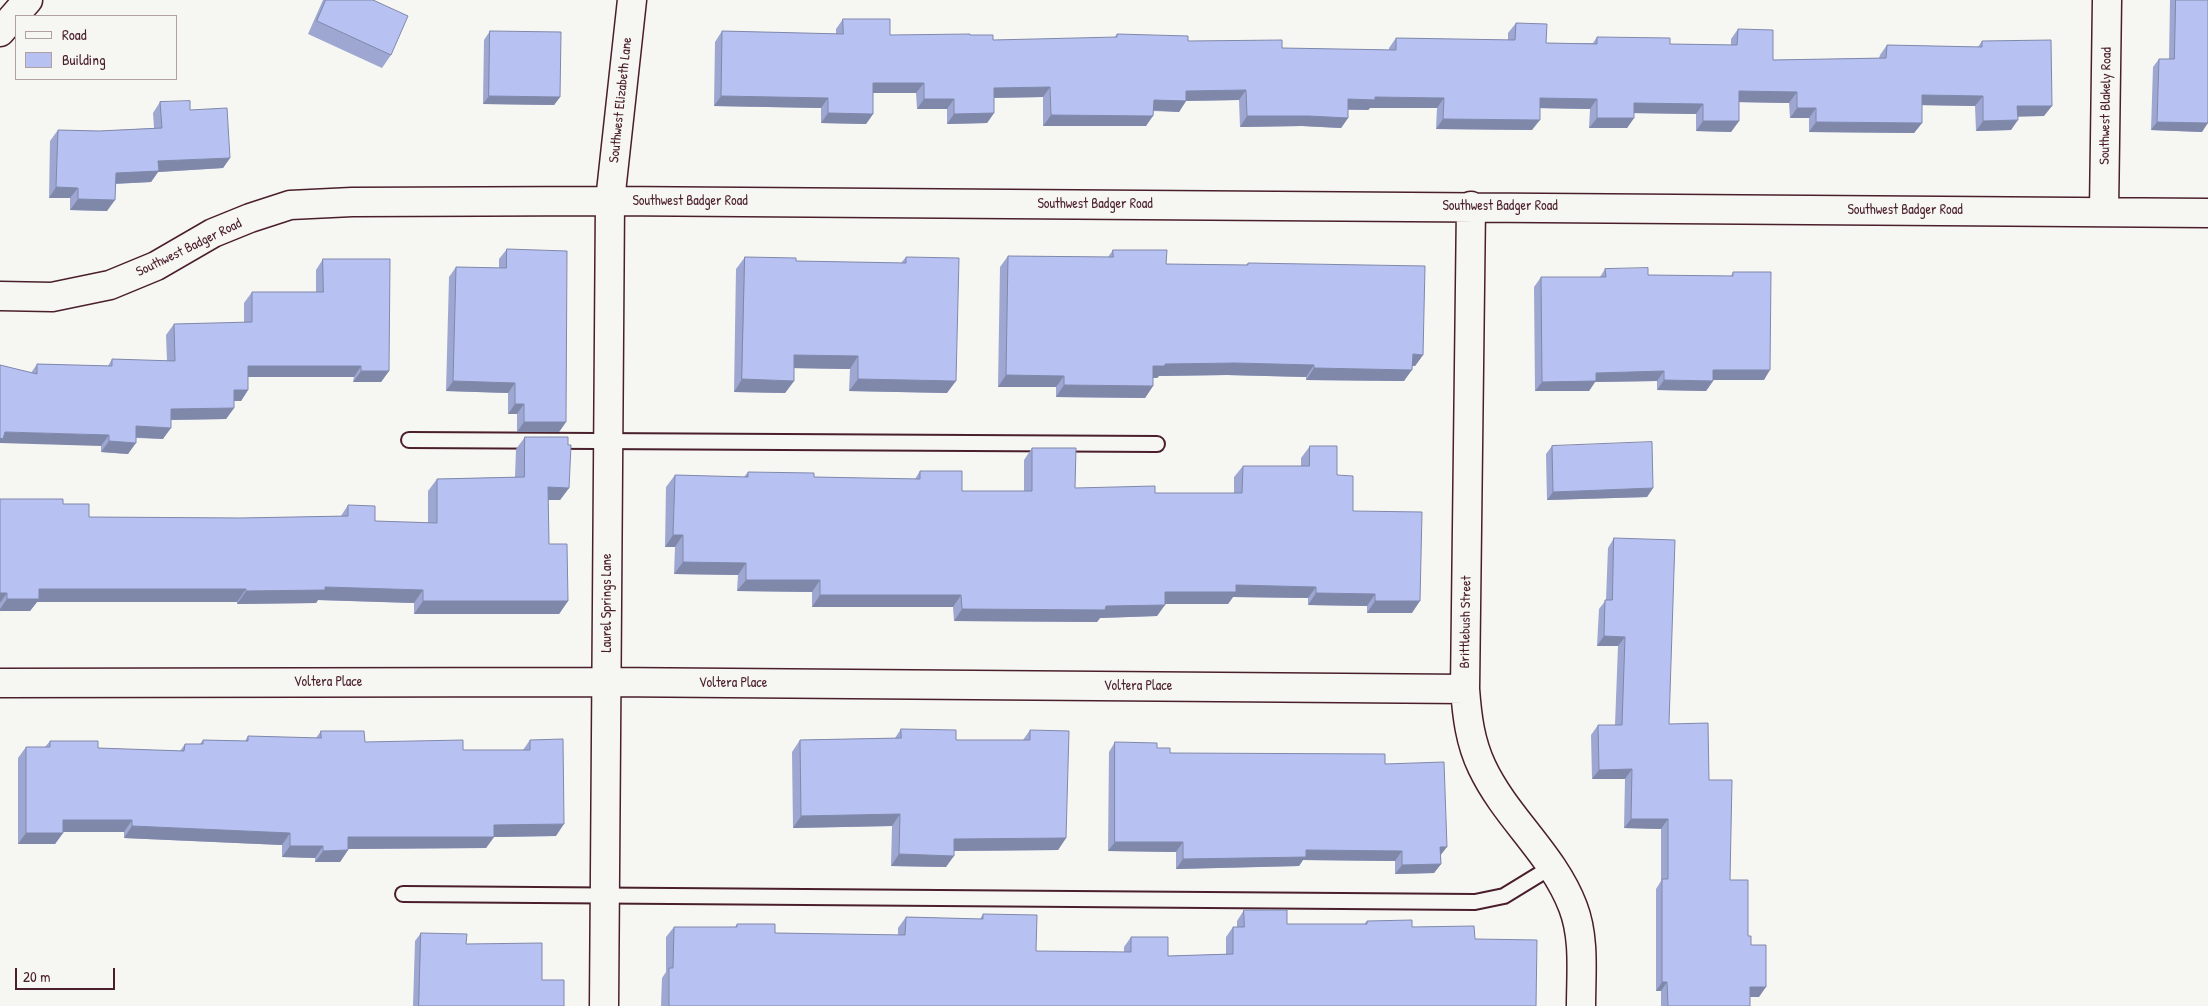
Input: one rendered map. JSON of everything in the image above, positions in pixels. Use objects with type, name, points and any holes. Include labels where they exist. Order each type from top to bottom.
[{"type":"street","points":[[0,32],[28,0]]},
{"type":"street","name":"Southwest Elizabeth Lane","points":[[610,200],[632,0]]},
{"type":"street","name":"Southwest Blakely Road","points":[[2104,211],[2107,0]]},
{"type":"street","name":"Southwest Badger Road","points":[[0,296],[52,297],[110,285],[156,266],[213,233],[250,218],[290,205],[352,202],[610,200],[2208,213]]},
{"type":"street","name":"Laurel Springs Lane","points":[[604,1006],[610,200]]},
{"type":"street","name":"Brittlebush Street","points":[[1471,206],[1466,689],[1470,732],[1482,768],[1500,797],[1553,866],[1565,888],[1578,921],[1581,948],[1581,1006]]},
{"type":"street","name":"Voltera Place","points":[[0,683],[606,682],[1466,689]]},
{"type":"lane","points":[[409,440],[1157,444]]},
{"type":"lane","points":[[403,894],[1475,902],[1504,896],[1553,866]]},
{"type":"building","points":[[326,0],[373,0],[408,16],[391,55],[317,21]]},
{"type":"building","points":[[2176,0],[2208,0],[2208,123],[2157,122],[2159,59],[2174,59]]},
{"type":"building","points":[[843,19],[890,19],[890,35],[993,35],[993,40],[1117,37],[1117,34],[1188,36],[1188,41],[1282,40],[1282,48],[1396,50],[1396,38],[1515,40],[1516,23],[1547,24],[1546,43],[1597,44],[1597,37],[1670,38],[1670,44],[1737,45],[1738,29],[1773,30],[1773,60],[1886,58],[1887,45],[1982,47],[1982,41],[2051,40],[2052,106],[2017,106],[2018,120],[1983,121],[1983,96],[1922,95],[1922,123],[1816,122],[1816,108],[1797,108],[1797,92],[1739,91],[1739,121],[1703,121],[1703,104],[1634,103],[1634,118],[1597,118],[1597,99],[1540,98],[1540,120],[1443,119],[1444,98],[1375,97],[1375,100],[1348,99],[1348,118],[1247,116],[1246,90],[1186,91],[1186,101],[1154,100],[1153,116],[1051,115],[1050,87],[994,88],[994,113],[954,114],[954,99],[924,99],[924,83],[873,83],[873,114],[828,113],[828,98],[721,96],[722,31],[843,34]]},
{"type":"building","points":[[490,31],[561,32],[560,97],[489,96]]},
{"type":"building","points":[[190,101],[190,110],[227,108],[230,158],[158,161],[159,171],[116,173],[115,200],[78,199],[78,188],[56,187],[58,130],[99,131],[162,128],[160,102]]},
{"type":"building","points":[[507,249],[567,251],[566,422],[524,422],[524,404],[515,404],[515,383],[453,381],[456,267],[506,268]]},
{"type":"building","points":[[1113,250],[1167,250],[1166,264],[1248,265],[1248,263],[1425,266],[1423,355],[1413,354],[1412,370],[1314,368],[1314,365],[1235,363],[1165,364],[1165,366],[1153,366],[1153,386],[1064,385],[1064,376],[1006,375],[1008,256],[1113,257]]},
{"type":"building","points":[[745,257],[796,258],[796,261],[906,263],[906,257],[959,258],[956,381],[858,379],[858,356],[794,355],[794,381],[742,379]]},
{"type":"building","points":[[323,259],[390,259],[389,371],[361,371],[361,366],[248,366],[248,390],[234,390],[234,408],[171,409],[171,428],[136,426],[136,443],[109,441],[109,435],[5,432],[3,439],[0,438],[0,365],[37,374],[37,364],[112,366],[112,359],[175,361],[174,324],[252,322],[252,292],[323,292]]},
{"type":"building","points":[[1648,268],[1648,275],[1733,276],[1733,272],[1771,272],[1770,370],[1713,370],[1713,381],[1664,380],[1664,371],[1596,373],[1596,381],[1542,382],[1541,277],[1606,277],[1605,269]]},
{"type":"building","points":[[525,437],[568,437],[568,445],[571,445],[569,488],[548,487],[549,544],[567,544],[568,601],[423,601],[423,590],[325,587],[325,590],[246,591],[246,589],[39,589],[39,599],[7,599],[7,593],[0,593],[0,499],[63,499],[63,504],[89,504],[89,517],[241,518],[348,516],[348,505],[375,506],[375,521],[437,523],[437,479],[524,477]]},
{"type":"building","points":[[1652,442],[1653,488],[1553,492],[1552,446]]},
{"type":"building","points":[[1310,446],[1337,446],[1337,475],[1353,476],[1353,511],[1422,512],[1420,601],[1375,601],[1375,594],[1316,593],[1316,587],[1236,585],[1236,592],[1165,592],[1165,605],[1106,606],[1105,610],[962,609],[961,595],[820,595],[820,580],[746,580],[746,563],[683,562],[683,535],[673,535],[675,475],[748,477],[748,472],[814,473],[814,477],[920,479],[920,471],[962,471],[962,491],[1032,491],[1032,448],[1076,448],[1075,488],[1155,486],[1155,493],[1242,493],[1243,466],[1309,466]]},
{"type":"building","points":[[1614,538],[1675,540],[1669,724],[1708,723],[1709,780],[1732,780],[1730,880],[1748,880],[1748,936],[1751,936],[1751,945],[1766,945],[1766,987],[1750,987],[1750,1006],[1668,1006],[1667,982],[1662,982],[1662,879],[1668,879],[1668,819],[1631,819],[1632,769],[1599,770],[1598,725],[1622,725],[1625,637],[1604,636],[1605,600],[1612,600]]},
{"type":"building","points":[[901,729],[956,730],[956,740],[1030,740],[1030,730],[1069,731],[1066,838],[954,839],[954,856],[899,854],[900,814],[801,816],[800,740],[901,738]]},
{"type":"building","points":[[321,731],[364,731],[365,742],[463,740],[463,750],[530,750],[530,740],[563,739],[564,824],[494,825],[494,837],[348,837],[348,850],[323,851],[323,846],[290,846],[290,833],[132,826],[132,820],[63,820],[63,833],[26,833],[26,747],[50,747],[50,741],[98,741],[98,748],[184,751],[185,744],[203,744],[203,740],[248,741],[248,736],[321,738]]},
{"type":"building","points":[[1115,742],[1157,743],[1157,748],[1170,748],[1170,753],[1385,754],[1385,764],[1444,762],[1447,847],[1440,847],[1441,864],[1402,865],[1402,851],[1306,850],[1306,857],[1183,859],[1183,842],[1115,842]]},
{"type":"building","points":[[1244,910],[1287,910],[1287,924],[1367,924],[1367,921],[1412,920],[1412,927],[1474,926],[1475,939],[1537,940],[1536,1006],[669,1006],[669,968],[673,968],[674,927],[737,927],[737,924],[775,924],[775,933],[905,935],[906,917],[983,919],[983,914],[1037,915],[1036,951],[1131,952],[1131,937],[1168,937],[1168,956],[1233,954],[1233,927],[1244,927]]},
{"type":"building","points":[[421,933],[467,934],[466,944],[542,943],[542,980],[564,980],[564,1006],[419,1006]]}]
